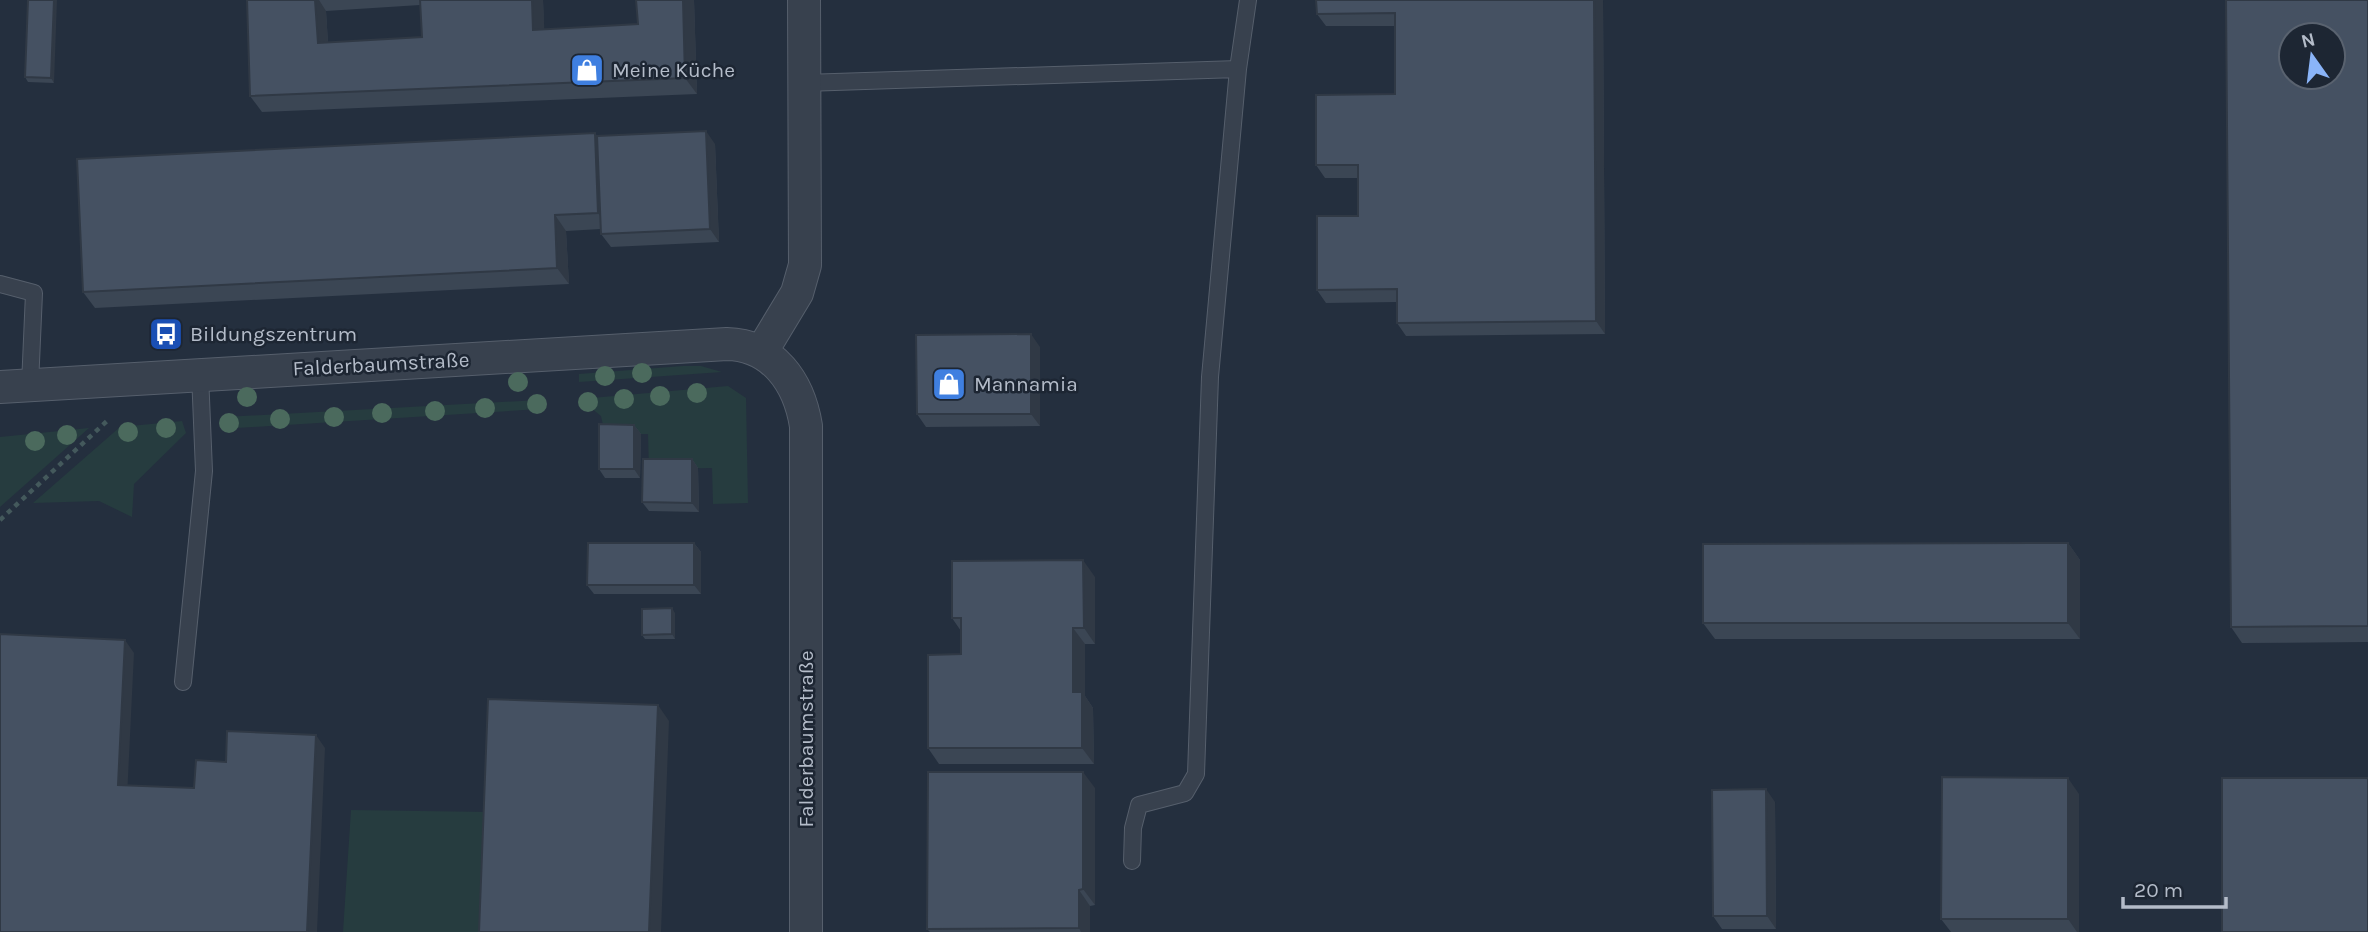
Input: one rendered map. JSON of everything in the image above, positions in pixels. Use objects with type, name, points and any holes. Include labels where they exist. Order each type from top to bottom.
[{"type":"street","points":[[762,351],[797,293],[806,265],[804,0]]},
{"type":"street","name":"Falderbaumstraße","points":[[15,386],[727,344],[753,347],[762,351],[777,364],[794,387],[806,426],[806,932]]},
{"type":"lane","points":[[1132,861],[1133,828],[1139,806],[1185,793],[1196,774],[1210,377],[1238,69],[1248,0]]},
{"type":"lane","points":[[804,83],[1238,69]]},
{"type":"lane","points":[[0,284],[34,293],[15,386]]},
{"type":"lane","points":[[183,682],[204,471],[200,374]]},
{"type":"path","points":[[0,520],[107,421]]},
{"type":"green space","points":[[701,366],[722,372],[579,382],[579,374]]},
{"type":"green space","points":[[728,386],[746,398],[748,503],[713,504],[712,468],[649,469],[648,434],[605,434],[601,416],[580,399]]},
{"type":"green space","points":[[539,400],[540,409],[221,429],[224,417]]},
{"type":"green space","points":[[182,421],[186,433],[134,484],[132,517],[99,501],[33,503],[120,427]]},
{"type":"green space","points":[[89,428],[0,507],[0,437]]},
{"type":"green space","points":[[351,810],[489,812],[485,932],[343,932]]},
{"type":"building","points":[[28,0],[54,0],[51,78],[25,77]]},
{"type":"building","points":[[247,0],[315,0],[318,43],[422,37],[420,0],[532,0],[533,30],[638,24],[636,0],[683,0],[685,78],[250,96]]},
{"type":"building","points":[[1316,0],[1594,0],[1596,321],[1397,323],[1397,289],[1317,290],[1317,216],[1358,216],[1358,165],[1316,165],[1316,95],[1395,94],[1395,13],[1317,14]]},
{"type":"building","points":[[2226,0],[2368,0],[2368,626],[2231,627]]},
{"type":"building","points":[[706,131],[710,229],[601,234],[597,136]]},
{"type":"building","points":[[595,133],[598,213],[555,215],[557,268],[83,292],[77,159]]},
{"type":"building","points":[[1031,334],[1031,414],[917,414],[916,335]]},
{"type":"building","points":[[599,424],[634,425],[634,469],[599,469]]},
{"type":"building","points":[[643,459],[692,459],[692,503],[642,502]]},
{"type":"building","points":[[588,543],[694,543],[694,585],[587,585]]},
{"type":"building","points":[[2068,543],[2068,623],[1703,623],[1703,544]]},
{"type":"building","points":[[1083,560],[1084,628],[1073,628],[1073,692],[1082,692],[1082,748],[928,748],[928,655],[961,654],[961,618],[952,618],[952,561]]},
{"type":"building","points":[[672,608],[672,634],[642,635],[642,609]]},
{"type":"building","points":[[0,634],[125,640],[118,785],[194,788],[196,760],[226,762],[227,731],[316,735],[307,932],[0,932]]},
{"type":"building","points":[[488,699],[658,705],[649,932],[479,932]]},
{"type":"building","points":[[928,772],[1083,772],[1083,889],[1079,890],[1079,928],[927,929]]},
{"type":"building","points":[[1942,777],[2068,778],[2068,919],[1941,919]]},
{"type":"building","points":[[2222,778],[2368,778],[2368,932],[2222,932]]},
{"type":"building","points":[[1766,789],[1767,916],[1713,916],[1712,790]]},
{"type":"place","name":"Meine Küche","points":[[587,70]]},
{"type":"place","name":"Bildungszentrum","points":[[166,334]]},
{"type":"place","name":"Mannamia","points":[[949,384]]}]
